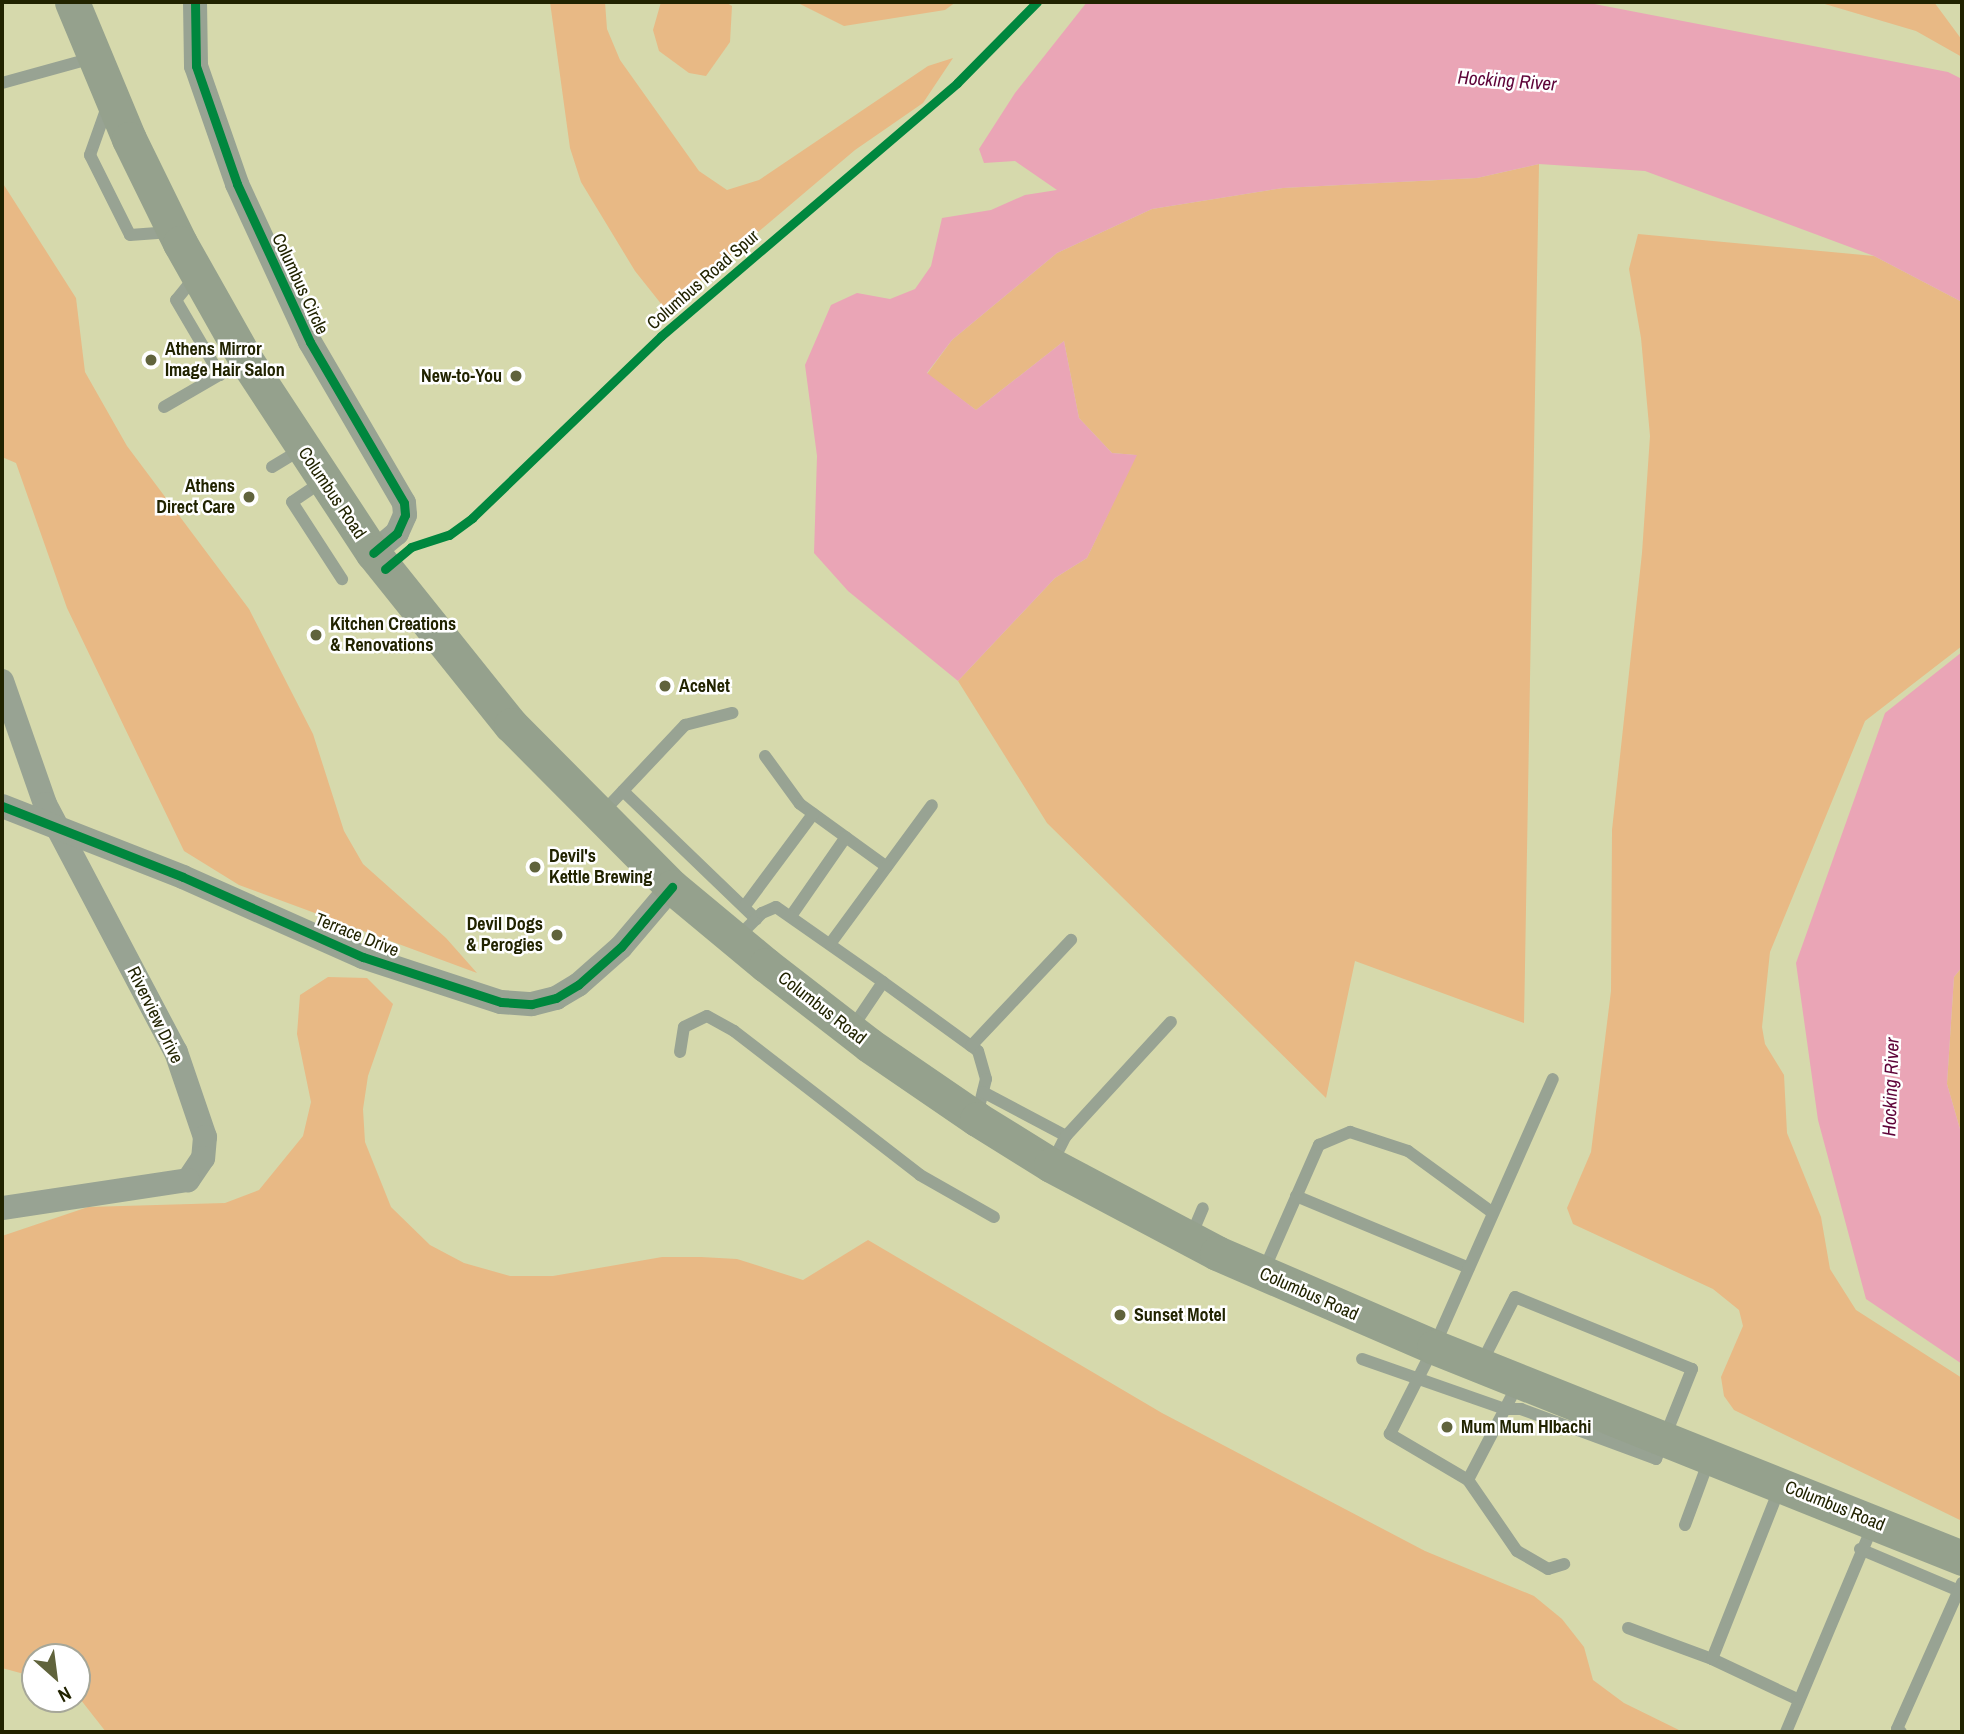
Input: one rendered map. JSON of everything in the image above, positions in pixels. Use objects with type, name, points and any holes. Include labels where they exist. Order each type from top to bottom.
[{"type":"main road","name":"Columbus Road","points":[[72,2],[111,96],[175,232],[198,274],[233,367],[302,449],[373,553],[511,725],[611,804],[672,887],[745,922],[851,1031],[1059,1150],[1189,1239],[1262,1274],[1480,1366],[1512,1395],[1666,1441],[1781,1484],[1867,1535],[1961,1581]]},
{"type":"street","name":"Columbus Circle","points":[[195,2],[195,66],[237,184],[310,342],[404,503],[405,515],[397,533],[373,553]]},
{"type":"street","name":"Riverview Drive","points":[[2,681],[45,804],[61,829],[176,1052],[205,1138],[203,1158],[188,1180],[2,1208]]},
{"type":"street","name":"Terrace Drive","points":[[2,806],[363,957],[501,1002],[532,1004],[556,998],[578,985],[621,947],[672,887]]},
{"type":"lane","points":[[2,83],[94,58]]},
{"type":"lane","points":[[164,407],[233,367]]},
{"type":"lane","points":[[272,467],[302,449]]},
{"type":"lane","points":[[323,481],[292,502],[342,579]]},
{"type":"lane","points":[[732,713],[685,725],[611,804],[745,922]]},
{"type":"lane","points":[[765,756],[800,804],[887,866]]},
{"type":"lane","points":[[830,944],[932,805]]},
{"type":"lane","points":[[745,922],[813,814]]},
{"type":"lane","points":[[792,916],[846,837]]},
{"type":"lane","points":[[745,922],[776,908],[792,916],[971,1046],[985,1064],[980,1105]]},
{"type":"lane","points":[[971,1046],[1071,940]]},
{"type":"lane","points":[[851,1031],[883,982]]},
{"type":"lane","points":[[680,1052],[684,1027],[707,1016],[734,1031],[920,1175],[994,1217]]},
{"type":"lane","points":[[1059,1150],[1171,1023]]},
{"type":"lane","points":[[1553,1079],[1434,1347],[1390,1434],[1468,1480],[1517,1551],[1548,1569],[1564,1563]]},
{"type":"lane","points":[[1262,1274],[1319,1145],[1350,1132],[1408,1151],[1493,1213]]},
{"type":"lane","points":[[1296,1196],[1469,1268]]},
{"type":"lane","points":[[1189,1239],[1203,1208]]},
{"type":"lane","points":[[1480,1366],[1515,1297],[1692,1369],[1666,1441]]},
{"type":"lane","points":[[1362,1359],[1418,1379],[1512,1395],[1468,1480]]},
{"type":"lane","points":[[1685,1525],[1710,1457]]},
{"type":"lane","points":[[1713,1659],[1781,1484]]},
{"type":"lane","points":[[1786,1732],[1797,1699],[1867,1535]]},
{"type":"lane","points":[[1901,1732],[1897,1729],[1961,1581]]},
{"type":"lane","points":[[1628,1628],[1713,1659],[1797,1699]]},
{"type":"shaded area","points":[[550,2],[605,2],[607,29],[620,60],[699,171],[727,190],[759,180],[928,66],[953,58],[923,103],[855,150],[666,310],[635,271],[581,182],[570,148]]},
{"type":"shaded area","points":[[661,2],[725,2],[732,6],[730,42],[706,76],[689,73],[659,51],[653,30]]},
{"type":"shaded area","points":[[796,2],[956,2],[945,10],[844,26]]},
{"type":"shaded area","points":[[1818,2],[1934,2],[1962,40],[1962,57],[1916,31]]},
{"type":"shaded area","points":[[1539,164],[1524,1023],[1355,961],[1326,1098],[1047,823],[958,681],[1055,578],[1087,558],[1136,455],[1112,453],[1079,418],[1064,341],[976,410],[927,374],[952,340],[1057,253],[1152,209],[1283,188],[1477,178]]},
{"type":"shaded area","points":[[2,182],[76,298],[85,372],[127,446],[249,609],[313,734],[344,831],[363,864],[446,938],[477,973],[239,885],[184,851],[67,608],[16,463],[2,457]]},
{"type":"shaded area","points":[[1638,234],[1874,256],[1962,302],[1962,646],[1865,721],[1770,952],[1762,1027],[1765,1044],[1784,1075],[1787,1133],[1821,1217],[1830,1269],[1856,1310],[1962,1378],[1962,1521],[1734,1410],[1724,1396],[1721,1377],[1743,1326],[1739,1310],[1713,1289],[1573,1224],[1567,1208],[1591,1152],[1611,991],[1612,830],[1642,553],[1650,436],[1641,338],[1629,269]]},
{"type":"shaded area","points":[[1962,967],[1962,1136],[1947,1084],[1954,977]]},
{"type":"shaded area","points":[[328,977],[367,978],[393,1004],[368,1076],[363,1109],[365,1142],[391,1207],[430,1245],[464,1263],[510,1276],[553,1276],[662,1257],[701,1257],[737,1259],[803,1280],[868,1240],[1162,1413],[1425,1551],[1534,1596],[1562,1619],[1584,1647],[1593,1680],[1624,1703],[1683,1732],[106,1732],[91,1713],[91,1643],[21,1643],[21,1673],[2,1668],[2,1236],[88,1207],[225,1203],[259,1190],[303,1136],[311,1102],[297,1034],[300,995]]},
{"type":"water","name":"Hocking River","points":[[1087,2],[1584,2],[1948,72],[1962,79],[1962,302],[1874,256],[1645,171],[1539,164],[1477,178],[1283,188],[1152,209],[1057,253],[952,340],[927,373],[976,410],[1064,341],[1079,418],[1112,453],[1137,455],[1087,558],[1055,578],[958,681],[848,591],[814,553],[817,456],[805,365],[831,305],[857,293],[890,299],[915,289],[931,266],[942,218],[991,210],[1025,195],[1057,190],[1015,161],[984,163],[979,149],[1015,93]]},
{"type":"water","name":"Hocking River","points":[[1962,652],[1962,967],[1954,977],[1947,1084],[1962,1136],[1962,1364],[1866,1299],[1818,1120],[1796,963],[1885,713]]},
{"type":"cycle path","points":[[195,2],[196,66],[237,184],[310,342],[404,503],[405,515],[397,533],[373,553]]},
{"type":"cycle path","name":"Columbus Road Spur","points":[[385,569],[411,547],[449,535],[472,518],[661,336],[957,83],[1037,2]]},
{"type":"cycle path","points":[[2,806],[183,877],[363,957],[501,1002],[532,1004],[556,998],[578,985],[621,947],[672,887]]},
{"type":"place","name":"Athens Mirror Image Hair Salon","points":[[151,360]]},
{"type":"place","name":"New-to-You","points":[[516,376]]},
{"type":"place","name":"Athens Direct Care","points":[[249,497]]},
{"type":"place","name":"Kitchen Creations & Renovations","points":[[316,635]]},
{"type":"place","name":"AceNet","points":[[665,686]]},
{"type":"place","name":"Devil's Kettle Brewing","points":[[535,867]]},
{"type":"place","name":"Devil Dogs & Perogies","points":[[557,935]]},
{"type":"place","name":"Sunset Motel","points":[[1120,1315]]},
{"type":"place","name":"Mum Mum HIbachi","points":[[1447,1427]]}]
